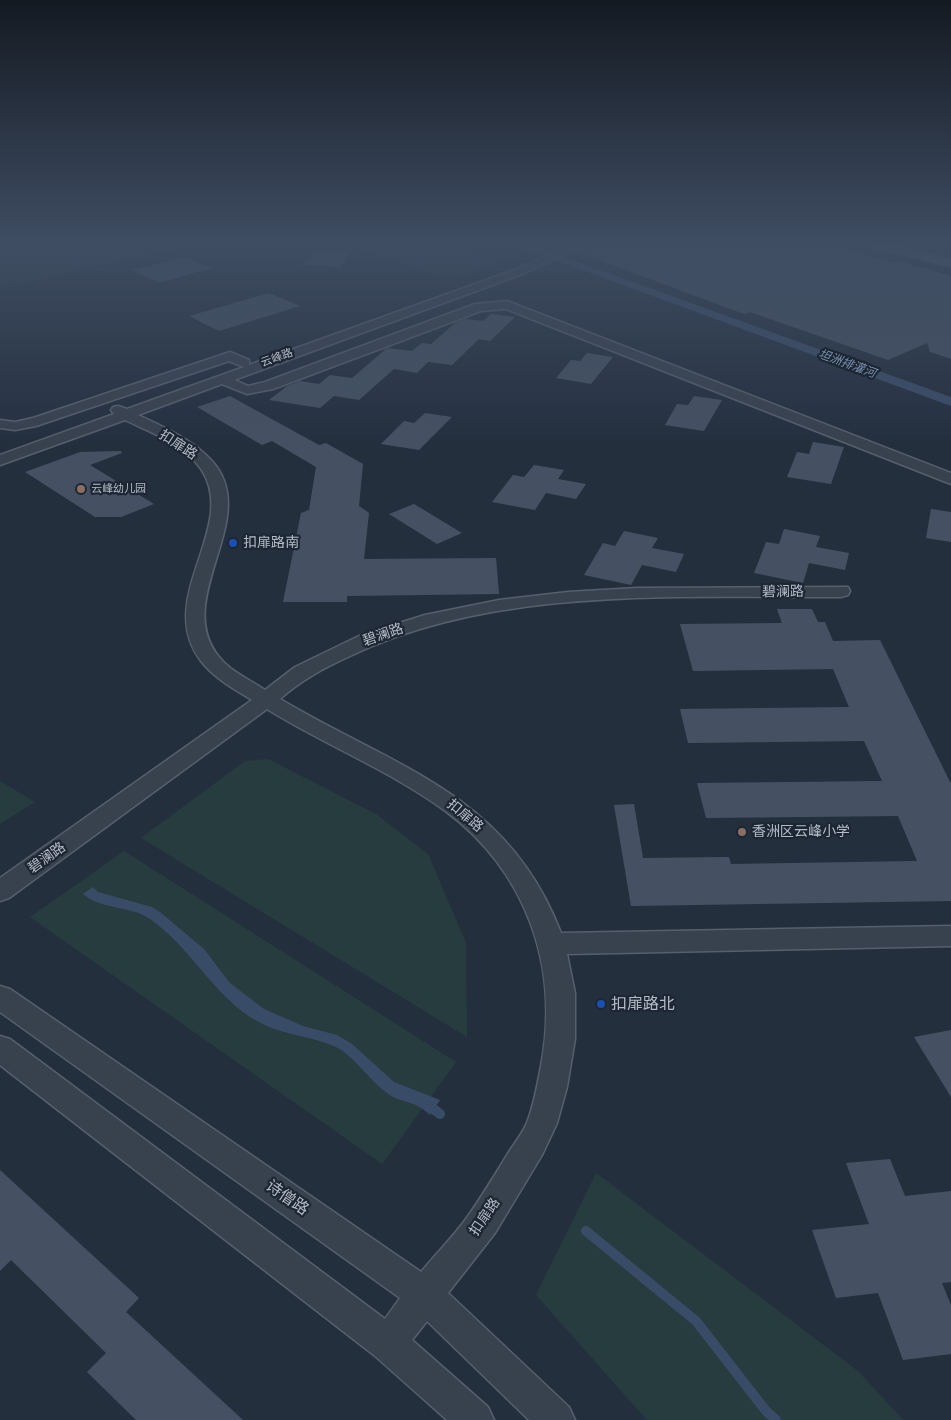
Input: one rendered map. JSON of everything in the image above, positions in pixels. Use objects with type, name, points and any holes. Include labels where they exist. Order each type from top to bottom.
[{"type":"street","name":"云峰路","points":[[0,460],[244,363],[390,310]]},
{"type":"street","name":"云峰路","points":[[0,452],[221,378],[411,310]]},
{"type":"street","points":[[221,378],[247,390],[263,387],[470,310]]},
{"type":"street","points":[[520,310],[951,479]]},
{"type":"street","points":[[0,424],[15,426],[36,422],[230,356],[244,363]]},
{"type":"street","name":"扣扉路","points":[[122,412],[190,450],[207,465],[215,477],[220,490],[221,507],[197,591],[194,623],[205,650],[218,668],[266,700],[416,782],[467,816],[517,868],[531,893],[551,944],[562,1000],[562,1034],[557,1068],[537,1134],[479,1229],[388,1343]]},
{"type":"street","name":"碧澜路","points":[[0,891],[266,700],[306,668],[358,643],[421,623],[480,610],[550,599],[593,596],[840,591]]},
{"type":"street","points":[[551,944],[951,936]]},
{"type":"street","name":"诗僧路","points":[[0,997],[425,1295],[556,1420]]},
{"type":"street","points":[[0,1048],[388,1343],[475,1420]]},
{"type":"green space","points":[[268,759],[376,814],[428,854],[466,943],[467,1037],[141,838],[245,761]]},
{"type":"green space","points":[[0,781],[35,802],[0,824]]},
{"type":"green space","points":[[124,851],[456,1062],[382,1164],[30,917]]},
{"type":"green space","points":[[596,1173],[858,1371],[903,1420],[647,1420],[536,1295]]},
{"type":"water","points":[[93,887],[98,892],[152,907],[160,912],[204,949],[230,983],[264,1009],[303,1026],[337,1035],[352,1044],[394,1082],[440,1100],[430,1115],[418,1106],[397,1099],[387,1093],[349,1056],[336,1047],[272,1028],[250,1017],[223,995],[177,942],[150,919],[133,911],[98,903],[83,894]]},
{"type":"building","points":[[209,310],[286,310],[219,331],[189,316]]},
{"type":"building","points":[[734,310],[951,310],[951,359],[930,352],[927,343],[888,360],[750,312],[744,314]]},
{"type":"building","points":[[491,314],[515,317],[490,341],[479,339],[452,365],[428,362],[417,373],[394,369],[359,400],[334,396],[320,408],[269,400],[287,386],[300,381],[319,384],[330,375],[352,378],[387,348],[412,351],[422,343],[431,344],[455,323],[465,319],[483,321]]},
{"type":"building","points":[[587,353],[613,357],[591,384],[556,378],[571,360],[580,361]]},
{"type":"building","points":[[230,396],[319,445],[326,443],[363,464],[359,506],[369,513],[364,559],[496,558],[499,594],[347,596],[347,602],[283,602],[301,513],[309,510],[316,467],[272,441],[262,445],[197,407]]},
{"type":"building","points":[[694,396],[722,400],[704,431],[665,425],[677,404],[688,405]]},
{"type":"building","points":[[425,413],[452,417],[419,450],[381,444],[404,421],[414,423]]},
{"type":"building","points":[[813,442],[844,447],[831,484],[787,477],[797,452],[809,454]]},
{"type":"building","points":[[121,451],[122,453],[90,465],[154,504],[121,517],[95,517],[25,472],[80,452]]},
{"type":"building","points":[[534,465],[564,470],[558,479],[586,484],[576,499],[546,493],[535,510],[492,502],[513,475],[524,477]]},
{"type":"building","points":[[414,504],[462,533],[437,544],[389,514]]},
{"type":"building","points":[[931,509],[951,512],[951,542],[926,538]]},
{"type":"building","points":[[784,529],[820,536],[816,547],[849,553],[845,570],[809,563],[803,583],[754,573],[766,542],[779,544]]},
{"type":"building","points":[[624,531],[658,538],[652,548],[684,554],[676,572],[642,565],[631,585],[584,575],[603,543],[615,546]]},
{"type":"building","points":[[777,609],[812,609],[818,622],[825,622],[833,641],[880,640],[951,784],[951,901],[631,906],[614,805],[634,804],[643,858],[729,857],[731,864],[917,861],[898,816],[706,818],[697,783],[882,781],[864,741],[688,743],[680,709],[849,707],[833,669],[693,671],[680,624],[782,623]]},
{"type":"building","points":[[951,1030],[951,1097],[914,1037]]},
{"type":"building","points":[[890,1159],[905,1196],[951,1191],[951,1282],[942,1283],[951,1305],[951,1354],[903,1360],[878,1293],[836,1298],[812,1230],[869,1224],[846,1163]]},
{"type":"building","points":[[0,1170],[139,1298],[126,1312],[243,1420],[136,1420],[87,1372],[106,1353],[11,1260],[0,1271]]},
{"type":"waterway","name":"坦洲排灌河","points":[[699,310],[951,402]]},
{"type":"waterway","points":[[427,1104],[440,1114]]},
{"type":"waterway","points":[[586,1231],[696,1321],[766,1411],[776,1420]]},
{"type":"place","name":"云峰幼儿园","points":[[81,489]]},
{"type":"place","name":"扣扉路南","points":[[233,543]]},
{"type":"place","name":"香洲区云峰小学","points":[[742,832]]},
{"type":"place","name":"扣扉路北","points":[[601,1004]]}]
